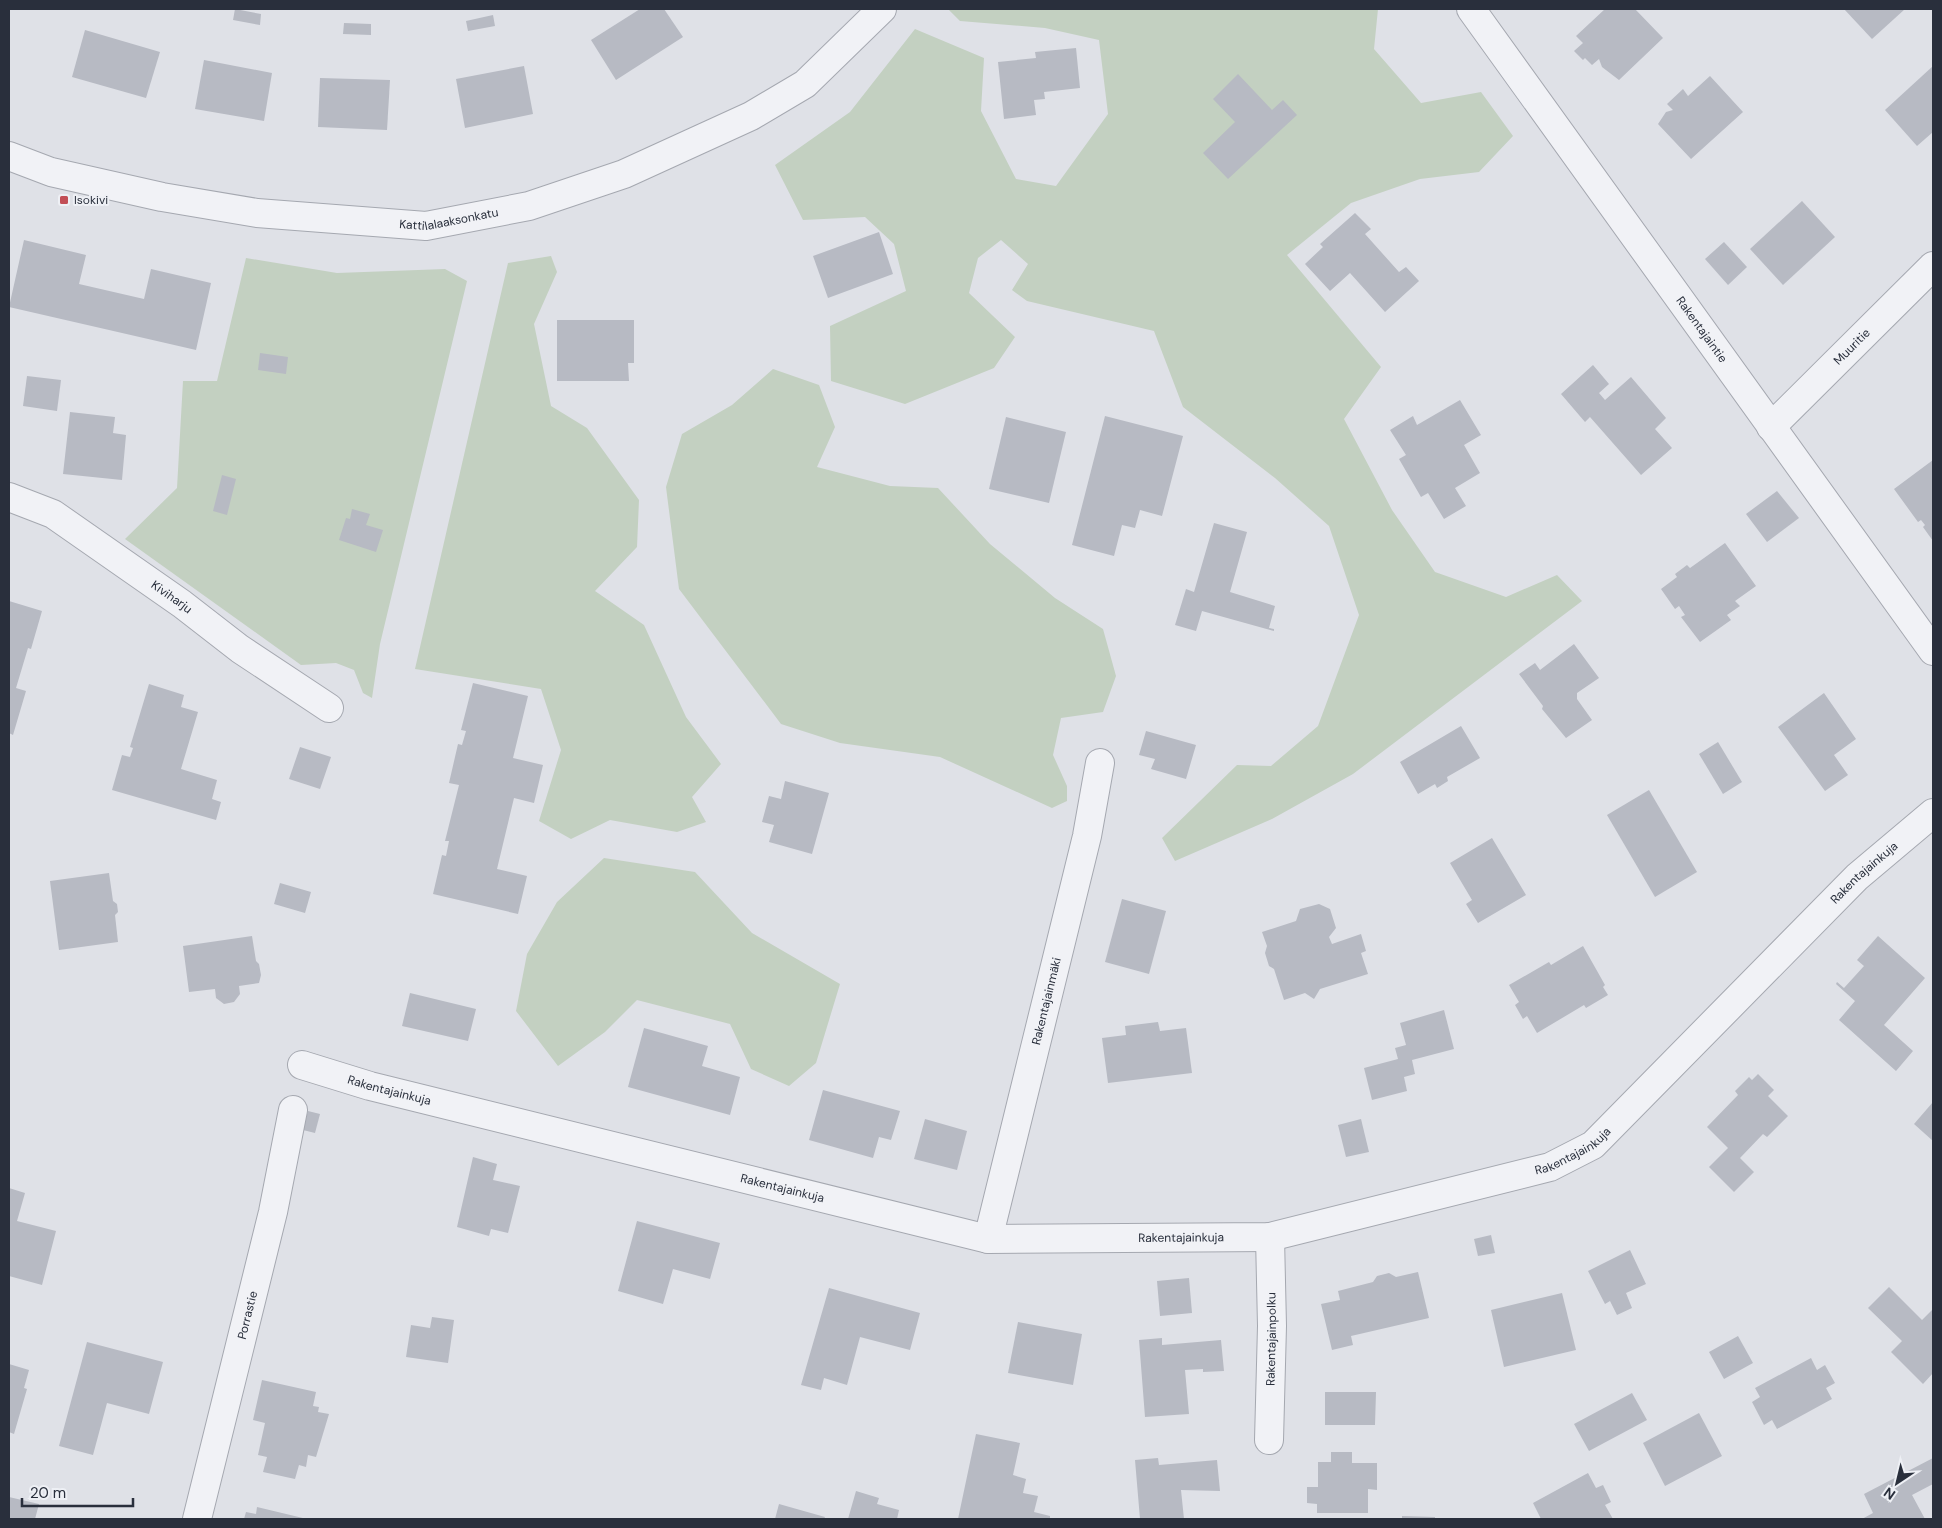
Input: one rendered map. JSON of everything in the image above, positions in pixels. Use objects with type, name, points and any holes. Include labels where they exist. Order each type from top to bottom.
[{"type":"street","name":"Kattilalaaksonkatu","points":[[850,42],[872,9]]},
{"type":"street","name":"Kattilalaaksonkatu","points":[[9,156],[70,176],[162,196],[257,213],[426,226],[529,206],[624,174],[752,116],[805,84],[882,9]]},
{"type":"street","name":"Rakentajaintie","points":[[1471,9],[1933,651]]},
{"type":"street","name":"Muuritie","points":[[1771,428],[1933,266]]},
{"type":"street","name":"Kiviharju","points":[[9,497],[53,514],[182,604],[240,649],[330,708]]},
{"type":"street","name":"Rakentajainmäki","points":[[988,1240],[1087,836],[1100,763]]},
{"type":"street","name":"Rakentajainkuja","points":[[302,1065],[379,1089],[988,1240],[1270,1237],[1550,1167],[1594,1145],[1857,877],[1933,813]]},
{"type":"street","name":"Porrastie","points":[[197,1519],[273,1212],[293,1110]]},
{"type":"street","name":"Rakentajainpolku","points":[[1269,1440],[1272,1326],[1270,1237]]},
{"type":"green space","points":[[948,9],[1378,9],[1374,49],[1421,103],[1481,92],[1513,136],[1479,172],[1420,179],[1351,203],[1287,255],[1381,367],[1344,419],[1392,510],[1435,572],[1506,597],[1557,575],[1582,601],[1353,774],[1272,819],[1175,861],[1162,838],[1237,765],[1271,766],[1318,726],[1359,615],[1329,526],[1275,478],[1183,407],[1154,331],[1027,301],[1012,290],[1028,264],[1001,240],[978,258],[969,293],[1015,337],[994,368],[905,404],[831,381],[830,326],[906,291],[894,244],[865,217],[803,220],[775,165],[850,112],[915,29],[984,58],[981,111],[1016,179],[1056,186],[1108,114],[1099,40],[1045,28],[960,21]]},
{"type":"green space","points":[[551,256],[557,272],[534,324],[551,406],[587,428],[639,500],[637,547],[595,591],[644,625],[686,717],[721,764],[692,797],[706,822],[677,832],[610,820],[571,839],[539,821],[561,750],[541,689],[415,669],[508,263]]},
{"type":"green space","points":[[246,258],[337,273],[445,269],[467,281],[380,644],[372,698],[363,693],[354,670],[336,663],[301,665],[125,539],[177,488],[183,381],[217,381]]},
{"type":"green space","points":[[773,369],[819,385],[835,427],[817,467],[890,486],[938,488],[990,544],[1055,598],[1103,629],[1116,676],[1103,712],[1061,718],[1053,755],[1067,786],[1067,801],[1052,808],[940,757],[840,743],[781,724],[679,589],[666,487],[682,434],[732,405]]},
{"type":"green space","points":[[604,858],[695,872],[752,933],[840,984],[816,1063],[789,1086],[751,1069],[730,1024],[637,1000],[605,1032],[558,1066],[516,1011],[527,954],[557,902]]},
{"type":"building","points":[[235,9],[261,14],[260,25],[233,20]]},
{"type":"building","points":[[640,9],[664,9],[683,37],[616,80],[591,40]]},
{"type":"building","points":[[1605,9],[1635,9],[1663,38],[1619,80],[1602,67],[1599,59],[1592,65],[1585,58],[1583,60],[1574,51],[1583,43],[1576,36]]},
{"type":"building","points":[[1844,9],[1905,9],[1872,39]]},
{"type":"building","points":[[493,15],[495,26],[468,31],[466,21]]},
{"type":"building","points":[[344,23],[371,24],[371,35],[343,34]]},
{"type":"building","points":[[85,30],[160,52],[146,98],[72,77]]},
{"type":"building","points":[[1076,48],[1080,88],[1044,92],[1045,99],[1034,100],[1036,115],[1004,119],[998,62],[1036,58],[1035,52]]},
{"type":"building","points":[[204,60],[272,73],[264,121],[195,109]]},
{"type":"building","points":[[524,66],[533,114],[465,128],[456,79]]},
{"type":"building","points":[[1933,66],[1933,132],[1917,146],[1885,110]]},
{"type":"building","points":[[1238,74],[1272,110],[1283,100],[1297,115],[1228,179],[1203,153],[1235,122],[1213,99]]},
{"type":"building","points":[[1710,76],[1743,112],[1691,159],[1658,124],[1666,112],[1673,110],[1667,104],[1683,89],[1688,96]]},
{"type":"building","points":[[320,78],[390,80],[387,130],[318,127]]},
{"type":"building","points":[[1802,201],[1835,237],[1783,285],[1750,249]]},
{"type":"building","points":[[1355,213],[1371,229],[1365,234],[1399,272],[1406,267],[1419,281],[1385,312],[1350,273],[1330,291],[1305,264],[1323,247],[1320,244]]},
{"type":"building","points":[[879,232],[893,274],[828,298],[813,256]]},
{"type":"building","points":[[24,240],[86,255],[79,284],[144,299],[151,269],[211,283],[196,350],[9,307]]},
{"type":"building","points":[[1724,242],[1747,267],[1728,285],[1705,259]]},
{"type":"building","points":[[557,320],[634,320],[634,363],[628,363],[629,381],[557,381]]},
{"type":"building","points":[[260,353],[288,357],[286,374],[258,370]]},
{"type":"building","points":[[1593,365],[1609,384],[1599,393],[1605,400],[1631,377],[1666,418],[1655,429],[1672,448],[1641,475],[1590,417],[1585,422],[1561,394]]},
{"type":"building","points":[[27,376],[61,380],[57,411],[23,406]]},
{"type":"building","points":[[1460,400],[1481,435],[1464,445],[1480,473],[1455,488],[1466,506],[1444,519],[1428,493],[1421,497],[1399,459],[1406,455],[1390,430],[1413,416],[1417,425]]},
{"type":"building","points":[[70,412],[115,417],[113,433],[126,435],[122,480],[63,474]]},
{"type":"building","points":[[1105,416],[1183,436],[1162,516],[1140,510],[1135,528],[1122,525],[1114,556],[1072,545]]},
{"type":"building","points":[[1006,417],[1066,432],[1049,503],[989,489]]},
{"type":"building","points":[[1933,460],[1933,541],[1923,527],[1925,525],[1921,520],[1918,522],[1894,489]]},
{"type":"building","points":[[222,475],[236,479],[227,515],[213,511]]},
{"type":"building","points":[[1777,491],[1799,518],[1767,542],[1746,514]]},
{"type":"building","points":[[352,509],[370,514],[366,525],[383,530],[376,552],[339,540],[346,518],[350,519]]},
{"type":"building","points":[[1214,523],[1247,532],[1230,592],[1275,606],[1269,628],[1274,629],[1274,631],[1202,611],[1196,631],[1175,625],[1186,589],[1194,592]]},
{"type":"building","points":[[1725,543],[1756,586],[1735,601],[1740,606],[1727,615],[1731,620],[1700,642],[1681,617],[1685,615],[1679,606],[1675,609],[1661,589],[1677,577],[1675,574],[1687,565],[1690,568]]},
{"type":"building","points":[[9,601],[42,611],[31,649],[28,648],[16,688],[26,691],[13,735],[9,733]]},
{"type":"building","points":[[1574,644],[1599,678],[1577,693],[1577,699],[1592,720],[1566,738],[1542,709],[1543,706],[1519,674],[1535,663],[1540,670]]},
{"type":"building","points":[[473,683],[528,696],[513,758],[543,765],[534,803],[514,798],[497,869],[527,876],[518,914],[433,894],[442,855],[446,856],[449,841],[445,841],[459,785],[449,783],[458,744],[462,745],[466,731],[461,730]]},
{"type":"building","points":[[149,684],[184,695],[181,707],[198,712],[181,769],[217,780],[212,799],[221,802],[216,820],[112,790],[122,755],[130,757],[133,748],[130,747]]},
{"type":"building","points":[[1824,693],[1856,739],[1834,755],[1848,775],[1825,791],[1778,727]]},
{"type":"building","points":[[1461,726],[1480,758],[1447,777],[1448,781],[1437,788],[1435,784],[1418,794],[1400,762]]},
{"type":"building","points":[[1146,731],[1196,745],[1186,779],[1151,769],[1155,759],[1139,755]]},
{"type":"building","points":[[1718,742],[1742,782],[1723,794],[1699,754]]},
{"type":"building","points":[[300,747],[331,757],[320,789],[289,779]]},
{"type":"building","points":[[785,781],[829,793],[812,854],[769,842],[774,825],[762,822],[769,796],[781,799]]},
{"type":"building","points":[[1649,790],[1697,872],[1655,897],[1607,815]]},
{"type":"building","points":[[1492,838],[1526,895],[1478,923],[1466,904],[1472,900],[1450,863]]},
{"type":"building","points":[[109,873],[113,901],[117,904],[118,912],[115,915],[118,942],[59,950],[50,881]]},
{"type":"building","points":[[280,883],[311,892],[305,913],[274,904]]},
{"type":"building","points":[[1122,899],[1166,911],[1149,974],[1105,962]]},
{"type":"building","points":[[1319,904],[1330,909],[1336,928],[1329,937],[1332,944],[1361,934],[1366,951],[1361,953],[1368,974],[1320,989],[1314,999],[1305,993],[1284,1000],[1274,969],[1269,966],[1265,953],[1267,946],[1262,932],[1296,921],[1300,909]]},
{"type":"building","points":[[252,936],[256,961],[259,964],[261,975],[259,983],[239,986],[240,994],[234,1002],[224,1004],[216,998],[215,989],[189,992],[183,946]]},
{"type":"building","points":[[1878,936],[1925,978],[1884,1025],[1913,1051],[1896,1071],[1839,1020],[1855,1001],[1836,984],[1837,982],[1844,988],[1864,966],[1857,960]]},
{"type":"building","points":[[1583,946],[1605,985],[1603,987],[1608,995],[1586,1008],[1584,1005],[1537,1033],[1527,1016],[1523,1019],[1515,1005],[1519,1002],[1509,985],[1549,962],[1551,965]]},
{"type":"building","points":[[410,993],[476,1009],[468,1041],[402,1026]]},
{"type":"building","points":[[1444,1010],[1454,1049],[1412,1060],[1415,1074],[1404,1077],[1407,1091],[1372,1100],[1364,1068],[1398,1059],[1395,1048],[1406,1045],[1400,1023]]},
{"type":"building","points":[[1158,1022],[1160,1031],[1186,1028],[1192,1073],[1108,1083],[1102,1038],[1126,1035],[1125,1026]]},
{"type":"building","points":[[644,1028],[708,1046],[702,1066],[740,1077],[730,1115],[628,1087]]},
{"type":"building","points":[[1758,1074],[1774,1090],[1768,1096],[1788,1116],[1767,1137],[1763,1134],[1740,1158],[1754,1172],[1734,1192],[1709,1167],[1728,1148],[1707,1127],[1738,1095],[1735,1091],[1749,1077],[1752,1080]]},
{"type":"building","points":[[823,1090],[900,1111],[891,1140],[879,1137],[873,1158],[809,1140]]},
{"type":"building","points":[[1933,1102],[1933,1141],[1914,1124]]},
{"type":"building","points":[[308,1111],[320,1114],[315,1133],[303,1130]]},
{"type":"building","points":[[925,1119],[967,1131],[957,1170],[914,1159]]},
{"type":"building","points":[[1361,1119],[1369,1152],[1346,1157],[1338,1125]]},
{"type":"building","points":[[473,1157],[497,1164],[493,1180],[520,1186],[508,1233],[491,1229],[489,1236],[457,1227]]},
{"type":"building","points":[[9,1188],[25,1193],[17,1221],[56,1231],[42,1285],[9,1276]]},
{"type":"building","points":[[637,1221],[720,1243],[710,1279],[673,1269],[663,1304],[618,1291]]},
{"type":"building","points":[[1491,1235],[1495,1253],[1478,1256],[1474,1239]]},
{"type":"building","points":[[1630,1250],[1646,1284],[1626,1293],[1632,1308],[1617,1315],[1610,1301],[1605,1304],[1588,1271]]},
{"type":"building","points":[[1418,1272],[1429,1318],[1351,1336],[1353,1345],[1332,1350],[1321,1304],[1340,1300],[1338,1291],[1373,1282],[1377,1276],[1389,1273],[1396,1277]]},
{"type":"building","points":[[1189,1278],[1192,1313],[1160,1316],[1157,1281]]},
{"type":"building","points":[[1889,1287],[1922,1320],[1933,1309],[1933,1373],[1923,1384],[1891,1352],[1902,1341],[1868,1308]]},
{"type":"building","points":[[829,1288],[920,1313],[910,1350],[860,1337],[847,1385],[824,1378],[821,1390],[801,1385]]},
{"type":"building","points":[[1562,1293],[1576,1350],[1504,1367],[1491,1310]]},
{"type":"building","points":[[432,1317],[454,1320],[448,1363],[406,1357],[411,1325],[430,1328]]},
{"type":"building","points":[[1018,1322],[1082,1334],[1073,1385],[1008,1373]]},
{"type":"building","points":[[1738,1336],[1753,1363],[1724,1379],[1709,1352]]},
{"type":"building","points":[[1162,1338],[1162,1345],[1221,1340],[1224,1371],[1203,1372],[1203,1369],[1185,1370],[1189,1414],[1145,1417],[1139,1340]]},
{"type":"building","points":[[87,1342],[163,1362],[149,1414],[107,1403],[93,1455],[59,1446]]},
{"type":"building","points":[[1811,1358],[1817,1370],[1825,1365],[1835,1383],[1826,1388],[1832,1399],[1777,1429],[1772,1420],[1764,1425],[1752,1402],[1760,1397],[1755,1388]]},
{"type":"building","points":[[9,1364],[29,1370],[24,1388],[27,1389],[14,1434],[9,1432]]},
{"type":"building","points":[[262,1380],[316,1392],[313,1406],[319,1407],[318,1412],[329,1414],[316,1457],[308,1455],[306,1467],[299,1465],[295,1479],[263,1472],[267,1457],[258,1455],[265,1423],[253,1420]]},
{"type":"building","points":[[1325,1392],[1376,1392],[1375,1425],[1325,1425]]},
{"type":"building","points":[[1632,1393],[1647,1420],[1589,1451],[1574,1424]]},
{"type":"building","points":[[1699,1413],[1722,1456],[1665,1486],[1643,1443]]},
{"type":"building","points":[[976,1434],[1020,1443],[1013,1475],[1026,1479],[1023,1493],[1038,1496],[1034,1512],[1050,1516],[1050,1519],[958,1519]]},
{"type":"building","points":[[1331,1452],[1352,1452],[1352,1463],[1377,1463],[1377,1490],[1368,1489],[1368,1513],[1317,1513],[1317,1504],[1307,1503],[1307,1487],[1318,1487],[1318,1462],[1331,1462]]},
{"type":"building","points":[[1158,1458],[1159,1465],[1217,1460],[1220,1491],[1181,1490],[1184,1519],[1140,1519],[1135,1460]]},
{"type":"building","points":[[1933,1458],[1933,1484],[1912,1495],[1925,1519],[1862,1519],[1873,1513],[1864,1494]]},
{"type":"building","points":[[1588,1473],[1596,1488],[1603,1485],[1611,1502],[1605,1505],[1613,1519],[1541,1519],[1533,1503]]},
{"type":"building","points":[[856,1491],[879,1498],[877,1504],[899,1510],[897,1519],[848,1519]]},
{"type":"building","points":[[9,1497],[39,1504],[35,1519],[9,1519]]},
{"type":"building","points":[[779,1504],[825,1517],[824,1519],[775,1519]]},
{"type":"building","points":[[257,1507],[307,1519],[244,1519],[246,1512],[256,1514]]},
{"type":"building","points":[[1402,1516],[1435,1517],[1435,1519],[1402,1519]]},
{"type":"place","name":"Isokivi","points":[[64,200]]}]
